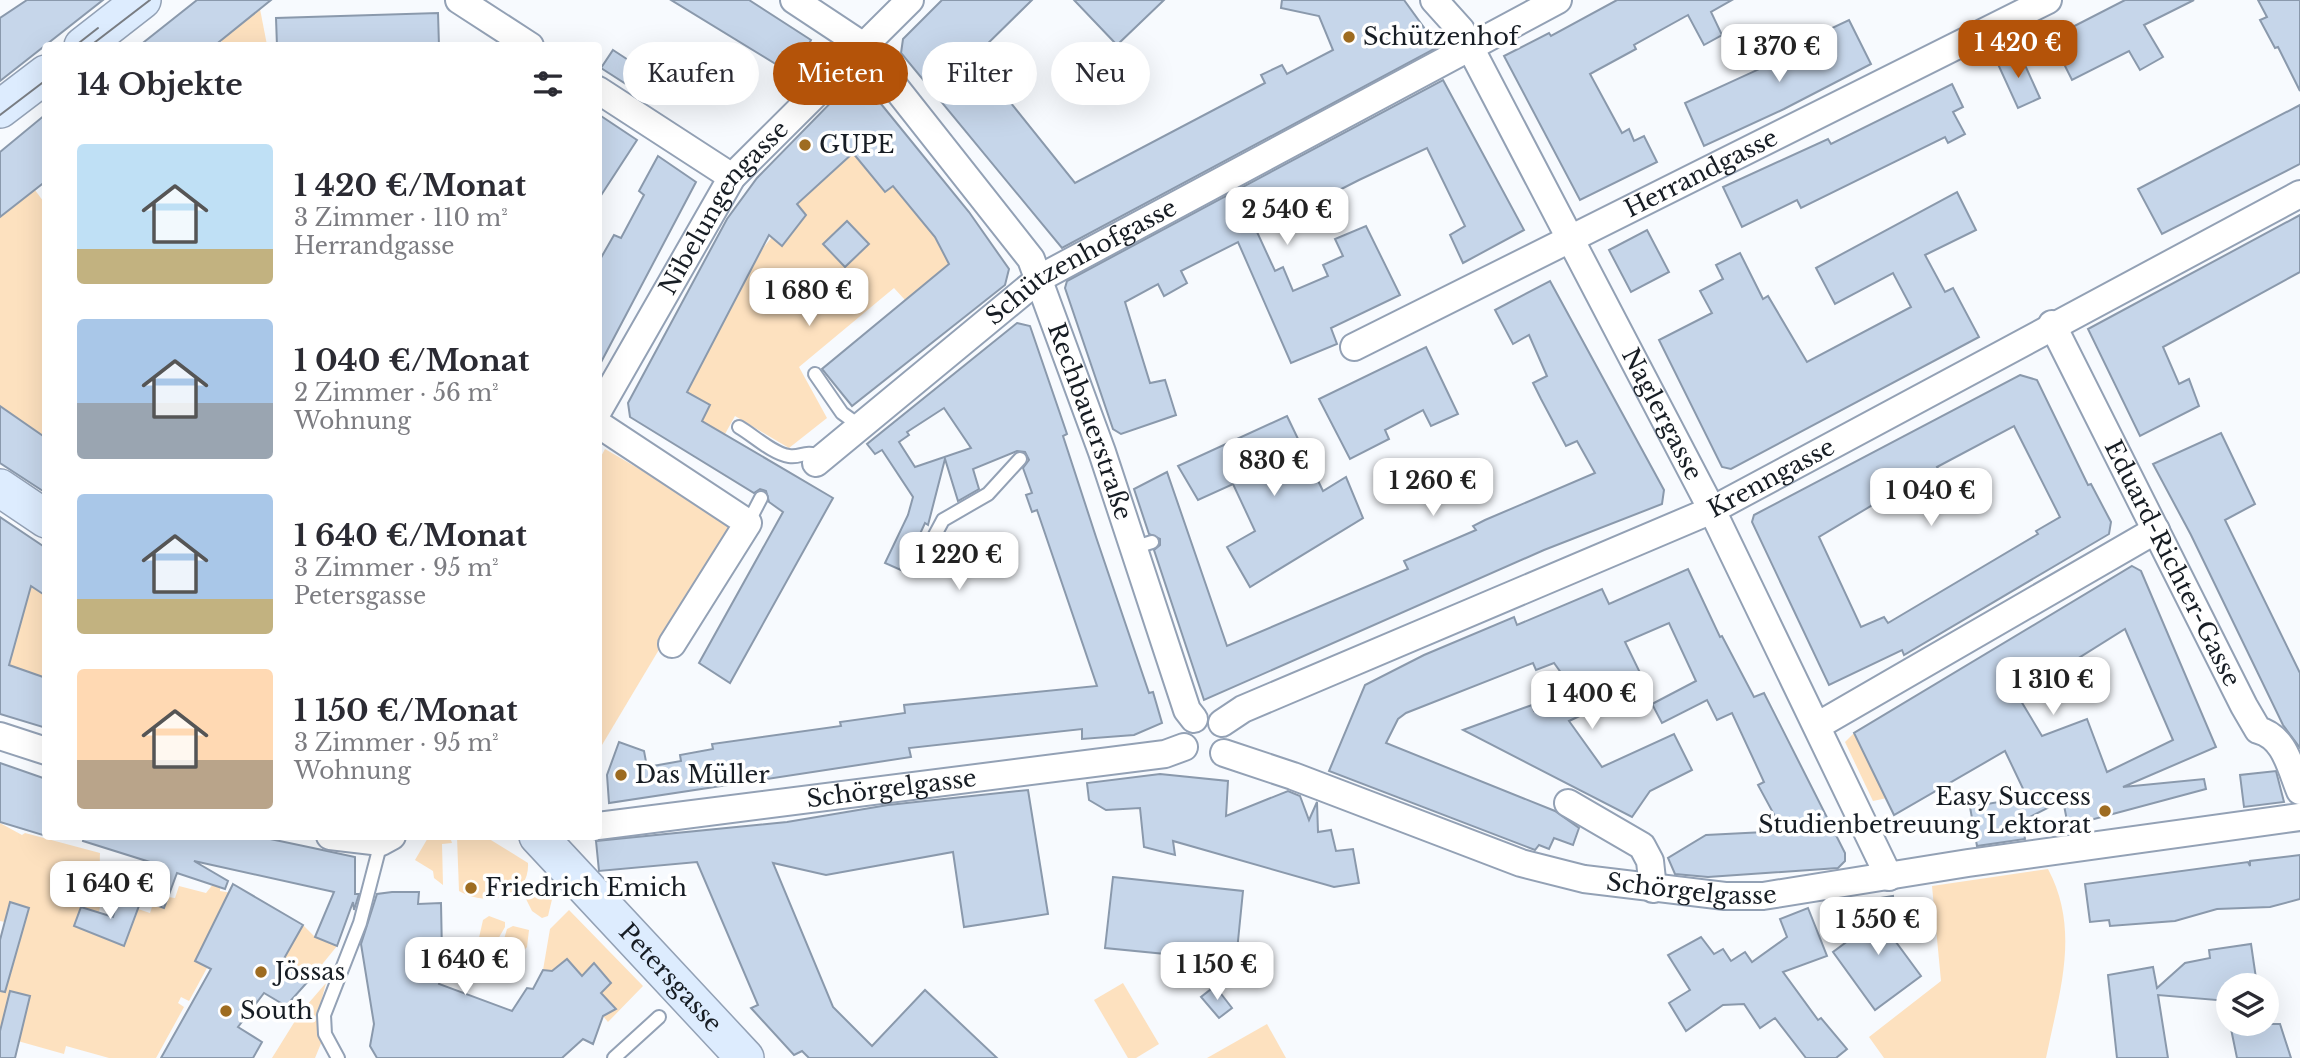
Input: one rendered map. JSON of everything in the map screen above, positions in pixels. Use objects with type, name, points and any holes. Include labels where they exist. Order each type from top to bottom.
[{"type":"main road","points":[[88,42],[142,0]]},
{"type":"main road","points":[[0,109],[42,83]]},
{"type":"main road","points":[[0,488],[42,516]]},
{"type":"main road","name":"Petersgasse","points":[[545,840],[584,888],[745,1058]]},
{"type":"street","points":[[459,0],[524,42]]},
{"type":"street","name":"Rechbauerstraße","points":[[794,0],[857,42]]},
{"type":"street","name":"Nibelungengasse","points":[[865,42],[910,0]]},
{"type":"street","name":"Naglergasse","points":[[1434,0],[1461,30],[1712,510],[1889,877]]},
{"type":"street","name":"Schützenhofgasse","points":[[819,460],[1040,278],[1558,0]]},
{"type":"street","name":"Herrandgasse","points":[[1354,347],[2048,0]]},
{"type":"street","points":[[602,93],[732,177]]},
{"type":"street","name":"Rechbauerstraße","points":[[908,103],[1031,259],[1040,278],[1142,545],[1187,709],[1194,719]]},
{"type":"street","name":"Nibelungengasse","points":[[602,404],[732,177],[803,105]]},
{"type":"street","name":"Krenngasse","points":[[1222,723],[1243,709],[1712,510],[2052,324],[2300,194]]},
{"type":"street","name":"Eduard-Richter-Gasse","points":[[2052,324],[2255,726],[2271,733],[2280,742],[2300,790]]},
{"type":"street","points":[[602,427],[748,523],[672,643]]},
{"type":"street","points":[[1817,726],[2156,530]]},
{"type":"street","points":[[1209,716],[1222,723],[1229,737],[1224,753],[1210,762],[1195,759],[1184,747],[1184,731],[1194,719],[1209,716]]},
{"type":"street","points":[[0,736],[42,750]]},
{"type":"street","name":"Schörgelgasse","points":[[602,825],[1165,754],[1184,747]]},
{"type":"street","name":"Schörgelgasse","points":[[1224,753],[1293,776],[1521,863],[1584,879],[1653,889],[1763,896],[2300,817]]},
{"type":"street","points":[[1568,803],[1642,846],[1650,861],[1653,889]]},
{"type":"lane","points":[[815,374],[842,413],[860,426]]},
{"type":"lane","points":[[739,427],[783,454],[795,456],[807,452],[819,460]]},
{"type":"lane","points":[[921,561],[943,520],[988,494],[1020,459]]},
{"type":"lane","points":[[748,523],[761,498]]},
{"type":"lane","points":[[338,1058],[325,1034],[324,1015],[360,923],[386,840]]},
{"type":"lane","points":[[614,1058],[659,1017]]},
{"type":"shaded area","points":[[260,9],[266,42],[221,40]]},
{"type":"shaded area","points":[[859,141],[863,165],[885,192],[893,186],[935,237],[949,264],[905,300],[894,288],[799,367],[827,418],[789,448],[735,416],[725,434],[702,421],[710,405],[700,399],[697,406],[684,397],[763,248],[772,237],[782,245],[806,215],[797,204],[844,162],[840,159]],"holes":[[[847,221],[869,244],[845,267],[823,244]]]},
{"type":"shaded area","points":[[35,190],[42,200],[42,436],[0,406],[0,217]]},
{"type":"shaded area","points":[[605,449],[734,524],[602,745],[602,455]]},
{"type":"shaded area","points":[[25,581],[42,594],[42,677],[9,665],[15,642],[14,630],[19,631],[24,610]]},
{"type":"shaded area","points":[[1854,733],[1887,798],[1873,801],[1845,742]]},
{"type":"shaded area","points":[[0,823],[22,835],[25,833],[42,838],[42,840],[100,853],[99,912],[81,907],[74,926],[124,946],[138,909],[150,913],[153,904],[164,908],[168,897],[175,898],[179,886],[206,893],[214,883],[220,884],[220,891],[232,893],[201,965],[207,968],[189,1001],[181,997],[178,1003],[184,1007],[156,1058],[109,1058],[66,1046],[64,1054],[0,1036],[0,971],[11,973],[29,908],[10,902],[5,922],[0,921]]},
{"type":"shaded area","points":[[427,840],[451,840],[452,843],[442,844],[443,885],[434,878],[433,871],[415,860]]},
{"type":"shaded area","points":[[457,840],[491,840],[528,863],[527,876],[522,886],[514,893],[492,899],[469,896],[459,891]]},
{"type":"shaded area","points":[[2048,869],[2058,892],[2065,939],[2061,986],[2046,1058],[1884,1058],[1869,1037],[1941,981],[1932,886]]},
{"type":"shaded area","points":[[542,881],[554,891],[548,916],[542,918],[532,911],[526,899],[531,887]]},
{"type":"shaded area","points":[[569,910],[643,986],[608,1022],[603,1016],[615,1009],[601,993],[611,983],[595,963],[582,976],[567,959],[552,971],[543,970],[550,929]]},
{"type":"shaded area","points":[[489,916],[505,922],[505,927],[490,953],[499,956],[507,929],[513,926],[529,930],[527,947],[494,983],[476,976],[476,951],[483,920]]},
{"type":"shaded area","points":[[303,925],[315,937],[337,946],[311,978],[282,962]]},
{"type":"shaded area","points":[[326,983],[318,1013],[322,1041],[315,1058],[272,1058],[300,1013]]},
{"type":"shaded area","points":[[1123,983],[1159,1044],[1136,1058],[1128,1058],[1094,1000]]},
{"type":"shaded area","points":[[1267,1024],[1286,1058],[1207,1058]]},
{"type":"building","points":[[27,0],[103,0],[50,42],[42,42],[42,48],[0,81],[0,18]]},
{"type":"building","points":[[197,0],[271,0],[219,42],[144,42]]},
{"type":"building","points":[[671,0],[749,0],[811,40],[773,42],[773,62],[759,54],[759,42],[740,42]]},
{"type":"building","points":[[942,0],[1032,0],[989,42],[922,42],[922,78],[908,61],[908,42],[903,42]]},
{"type":"building","points":[[1074,0],[1164,0],[1120,42],[1114,42]]},
{"type":"building","points":[[1282,0],[1404,0],[1438,47],[1062,248],[944,105],[1012,105],[1075,183],[1265,83],[1261,75],[1282,65],[1287,74],[1333,50],[1319,16],[1281,8]]},
{"type":"building","points":[[1617,0],[1732,0],[1711,12],[1722,35],[1704,45],[1688,15],[1634,45],[1636,49],[1590,74],[1622,133],[1629,129],[1634,141],[1644,136],[1657,162],[1580,200],[1504,56],[1549,33],[1551,36]]},
{"type":"building","points":[[2125,0],[2194,0],[2144,25],[2163,57],[2140,70],[2129,51],[2072,80],[2051,38]]},
{"type":"building","points":[[2258,0],[2300,0],[2300,91],[2278,47],[2275,48],[2260,20],[2267,17]]},
{"type":"building","points":[[438,13],[439,42],[277,42],[276,18]]},
{"type":"building","points":[[1849,20],[1871,64],[1704,146],[1685,103],[1816,43],[1813,37]]},
{"type":"building","points":[[613,50],[623,57],[623,82],[602,69]]},
{"type":"building","points":[[2019,52],[2040,98],[2018,108],[1997,62]]},
{"type":"building","points":[[1443,80],[1524,230],[1463,263],[1450,235],[1465,226],[1427,148],[1359,180],[1257,232],[1275,271],[1283,267],[1293,291],[1328,276],[1323,265],[1343,256],[1335,239],[1366,226],[1400,295],[1331,328],[1337,344],[1291,363],[1238,242],[1181,271],[1187,283],[1164,296],[1158,284],[1125,302],[1150,383],[1165,380],[1176,415],[1121,434],[1113,429],[1065,288],[1067,281]]},
{"type":"building","points":[[1952,84],[1963,107],[1953,112],[1965,134],[1948,143],[1945,137],[1801,208],[1797,200],[1742,227],[1723,187],[1828,139],[1831,144]]},
{"type":"building","points":[[828,105],[882,105],[969,212],[1009,269],[1005,285],[852,406],[822,369],[949,264],[935,237],[893,186],[885,192],[853,153],[797,204],[806,215],[782,246],[769,235],[687,392],[710,405],[702,421],[833,498],[730,683],[699,663],[783,512],[769,502],[766,491],[760,489],[754,493],[630,417],[628,403],[727,219],[757,178]]},
{"type":"building","points":[[2300,105],[2300,164],[2162,234],[2138,189]]},
{"type":"building","points":[[42,117],[42,184],[0,217],[0,152]]},
{"type":"building","points":[[602,117],[637,140],[602,194]]},
{"type":"building","points":[[658,156],[696,182],[602,360],[602,256],[614,235],[621,238],[644,195],[639,191]]},
{"type":"building","points":[[1957,192],[1976,230],[1925,255],[1945,292],[1953,288],[1979,337],[1731,469],[1722,467],[1659,340],[1712,313],[1700,291],[1723,279],[1716,265],[1740,253],[1763,299],[1768,296],[1807,362],[1911,307],[1893,273],[1835,304],[1816,268]]},
{"type":"building","points":[[2300,215],[2300,272],[2163,347],[2179,384],[2189,379],[2199,406],[2140,436],[2088,329]]},
{"type":"building","points":[[847,221],[869,244],[845,267],[823,244]]},
{"type":"building","points":[[1647,230],[1669,272],[1631,292],[1609,250]]},
{"type":"building","points":[[1550,281],[1664,490],[1662,504],[1544,550],[1204,700],[1154,550],[1160,545],[1160,539],[1149,534],[1134,489],[1167,472],[1227,646],[1408,569],[1404,561],[1476,530],[1473,526],[1485,520],[1595,473],[1577,441],[1566,446],[1533,383],[1547,376],[1529,335],[1513,344],[1495,310]]},
{"type":"building","points":[[1017,323],[1030,326],[1067,434],[1063,436],[1096,537],[1149,693],[1153,692],[1162,723],[1134,735],[1082,739],[1082,729],[909,748],[911,757],[609,803],[607,775],[619,742],[644,751],[647,767],[681,761],[680,755],[713,749],[712,744],[841,726],[840,722],[905,713],[904,705],[1097,686],[1037,510],[1032,512],[1026,495],[1032,493],[1023,468],[1029,460],[1025,452],[1017,451],[973,469],[979,489],[958,501],[945,459],[928,525],[925,523],[903,571],[885,563],[908,515],[913,497],[882,450],[875,454],[867,444]],"holes":[[[944,408],[971,448],[915,467],[899,442],[909,435],[907,432]]]},
{"type":"building","points":[[1426,347],[1458,414],[1431,426],[1423,410],[1385,430],[1389,439],[1350,459],[1319,399]]},
{"type":"building","points":[[2020,375],[2037,380],[2088,485],[2091,484],[2111,522],[2109,534],[1904,655],[1902,650],[1829,685],[1752,522],[1754,515]],"holes":[[[2014,426],[2060,517],[2036,531],[2038,534],[1888,623],[1884,617],[1861,627],[1819,537],[1901,488],[1904,495],[1942,475],[1937,467]]]},
{"type":"building","points":[[0,406],[42,435],[42,490],[0,463]]},
{"type":"building","points":[[1287,416],[1323,491],[1346,477],[1363,518],[1250,587],[1227,547],[1255,531],[1233,484],[1198,500],[1178,466]]},
{"type":"building","points":[[2221,433],[2255,504],[2225,520],[2300,673],[2300,748],[2283,725],[2191,535],[2153,464]]},
{"type":"building","points":[[0,517],[42,545],[42,593],[31,586],[9,665],[42,677],[42,727],[0,714]]},
{"type":"building","points":[[2132,566],[2141,571],[2216,747],[2123,787],[2204,779],[2206,789],[2068,826],[2063,800],[2022,821],[2025,839],[1977,846],[1970,807],[2027,797],[2005,751],[1894,815],[1854,733]],"holes":[[[2125,629],[2173,740],[2107,772],[2087,719],[2042,736],[2018,696]]]},
{"type":"building","points":[[1688,569],[1720,637],[1722,636],[1754,697],[1764,693],[1845,853],[1845,861],[1838,868],[1708,877],[1675,874],[1668,858],[1706,835],[1783,831],[1758,785],[1764,782],[1732,713],[1717,720],[1707,700],[1662,723],[1652,704],[1696,681],[1669,623],[1625,642],[1646,685],[1569,721],[1602,767],[1674,734],[1692,770],[1650,791],[1632,817],[1463,730],[1532,705],[1534,711],[1577,695],[1554,663],[1536,670],[1533,663],[1406,713],[1398,719],[1386,743],[1555,811],[1579,828],[1573,845],[1554,838],[1549,849],[1539,845],[1535,850],[1329,771],[1365,685],[1424,655],[1514,617],[1517,625],[1602,589],[1609,604]]},
{"type":"building","points":[[0,763],[42,778],[42,835],[0,822]]},
{"type":"building","points":[[2276,771],[2284,802],[2244,807],[2240,775]]},
{"type":"building","points":[[1160,774],[1228,781],[1226,816],[1288,791],[1300,796],[1309,820],[1317,802],[1318,832],[1331,830],[1336,851],[1353,849],[1359,883],[1334,887],[1173,841],[1175,855],[1144,847],[1140,808],[1106,810],[1089,800],[1087,783]]},
{"type":"building","points":[[1028,790],[1048,914],[964,927],[953,852],[826,875],[773,863],[833,1007],[872,1046],[925,990],[997,1058],[809,1058],[802,1051],[794,1055],[751,1008],[758,1005],[697,862],[599,871],[596,841],[787,822],[888,805]]},
{"type":"building","points":[[275,840],[355,857],[355,894],[359,894],[354,910],[353,902],[337,946],[315,937],[334,892],[194,861],[228,881],[225,889],[177,873],[164,908],[141,900],[153,863],[83,841]]},
{"type":"building","points":[[2300,855],[2300,899],[2270,907],[2217,909],[2175,921],[2110,926],[2109,920],[2090,922],[2085,884],[2248,862],[2250,866],[2250,861]]},
{"type":"building","points":[[1113,877],[1243,891],[1236,961],[1105,948]]},
{"type":"building","points":[[233,884],[303,925],[282,962],[311,978],[286,1006],[264,993],[238,1027],[262,1042],[253,1058],[161,1058],[211,969],[195,961]]},
{"type":"building","points":[[419,892],[418,904],[441,903],[442,953],[449,955],[439,984],[512,1011],[527,988],[533,989],[543,970],[552,971],[567,959],[582,976],[594,963],[611,983],[601,993],[616,1009],[603,1016],[593,1044],[583,1039],[562,1058],[377,1058],[370,1046],[374,1024],[361,944],[377,894]]},
{"type":"building","points":[[119,895],[140,903],[124,946],[74,926],[81,907],[113,917]]},
{"type":"building","points":[[1893,896],[1896,921],[1882,923],[1921,976],[1875,1010],[1833,952],[1872,923],[1868,900]]},
{"type":"building","points":[[10,902],[29,908],[5,992],[0,991],[0,940]]},
{"type":"building","points":[[1808,908],[1827,956],[1783,972],[1818,1020],[1821,1018],[1847,1049],[1836,1058],[1806,1058],[1775,1018],[1760,1028],[1744,1004],[1723,1005],[1686,1031],[1669,1003],[1690,990],[1668,955],[1701,937],[1714,954],[1723,949],[1731,961],[1745,952],[1752,962],[1787,937],[1780,919]]},
{"type":"building","points":[[2251,944],[2255,973],[2216,973],[2216,1000],[2158,995],[2168,1058],[2117,1058],[2108,975],[2153,967],[2157,988],[2185,963],[2210,958],[2209,950]]},
{"type":"building","points":[[1215,986],[1232,1008],[1219,1018],[1201,997]]},
{"type":"building","points":[[10,991],[30,996],[15,1058],[0,1058],[0,1031]]},
{"type":"building","points":[[2280,1024],[2291,1058],[2237,1058],[2232,1036],[2279,1036]]},
{"type":"tram line","points":[[95,42],[150,0]]},
{"type":"tram line","points":[[80,42],[98,28]]},
{"type":"tram line","points":[[0,115],[42,83]]},
{"type":"place","name":"Schützenhof","points":[[1349,37]]},
{"type":"place","name":"GUPE","points":[[805,145]]},
{"type":"place","name":"Das Müller","points":[[621,775]]},
{"type":"place","name":"Easy Success Studienbetreuung Lektorat","points":[[2105,811]]},
{"type":"place","name":"Friedrich Emich","points":[[471,888]]},
{"type":"place","name":"Jössas","points":[[261,972]]},
{"type":"place","name":"South","points":[[226,1011]]}]
